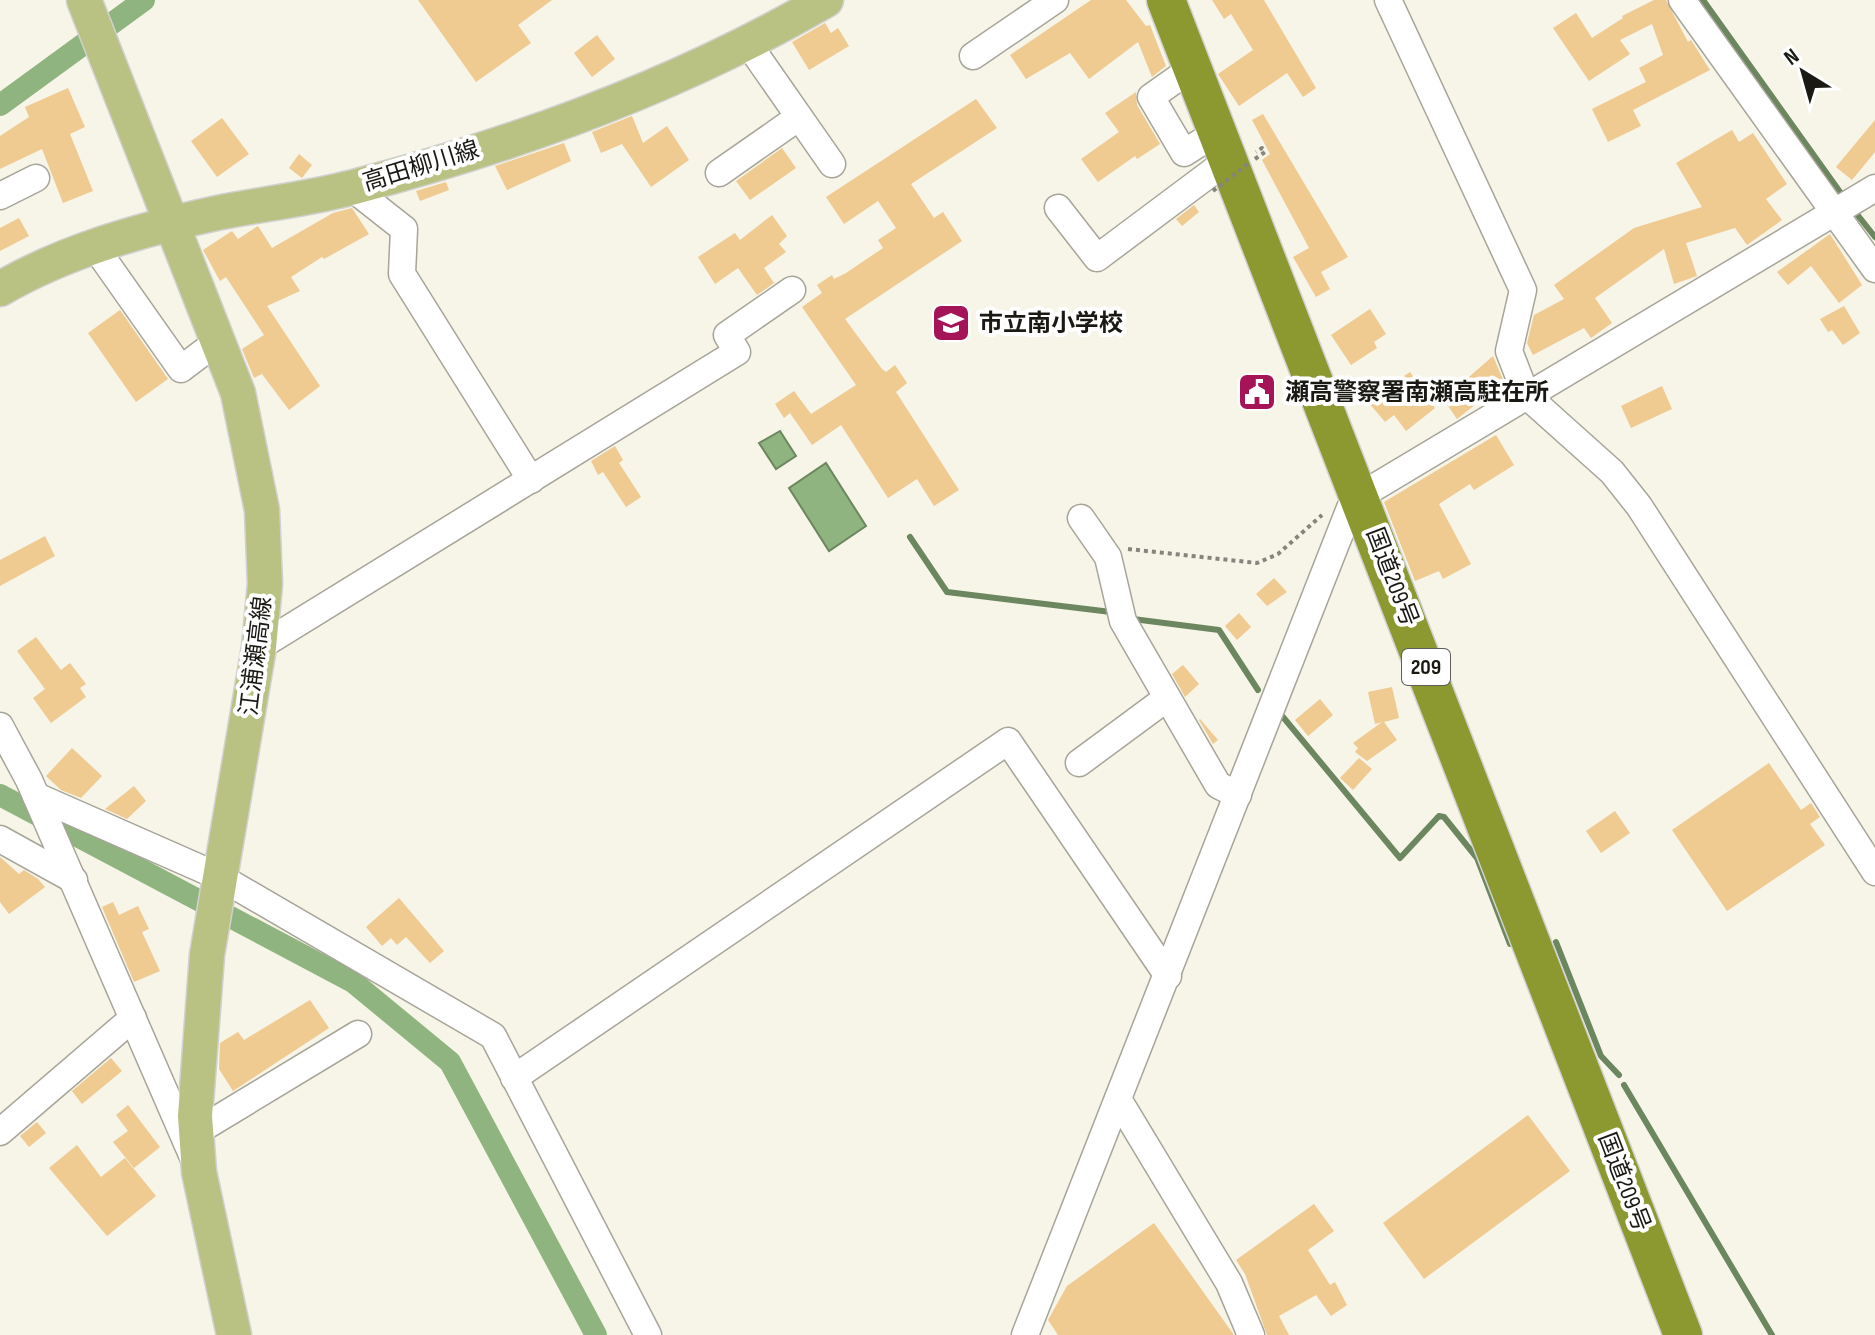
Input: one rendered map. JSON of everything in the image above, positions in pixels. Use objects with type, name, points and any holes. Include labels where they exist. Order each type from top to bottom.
[{"type":"highway","name":"国道209号","points":[[1166,0],[1192,68],[1239,157],[1345,503],[1683,1335]]},
{"type":"main road","name":"江浦瀬高線","points":[[84,0],[238,393],[260,498],[265,584],[259,647],[207,955],[197,1057],[199,1172],[234,1335]]},
{"type":"main road","name":"高田柳川線","points":[[0,289],[95,247],[173,225],[352,188],[589,112],[749,45],[826,0]]},
{"type":"street","points":[[973,56],[1055,0]]},
{"type":"street","points":[[1388,0],[1523,290],[1509,351],[1526,395],[1612,472],[1639,506],[1875,872]]},
{"type":"street","points":[[1682,0],[1853,201],[1875,269]]},
{"type":"street","points":[[749,45],[832,164]]},
{"type":"street","points":[[719,173],[799,117]]},
{"type":"street","points":[[1058,208],[1097,258],[1239,157]]},
{"type":"street","points":[[0,196],[36,178]]},
{"type":"street","points":[[352,188],[404,229],[402,274],[531,480]]},
{"type":"street","points":[[1025,1335],[1345,519],[1345,503],[1853,201]]},
{"type":"street","points":[[95,247],[181,369],[218,341]]},
{"type":"street","points":[[259,647],[737,352],[727,335],[792,290]]},
{"type":"street","points":[[1081,518],[1108,557],[1123,621],[1218,785],[1238,795]]},
{"type":"street","points":[[1079,763],[1167,698]]},
{"type":"street","points":[[0,726],[33,788],[199,1172]]},
{"type":"street","points":[[514,1078],[1008,741],[1168,976]]},
{"type":"street","points":[[33,788],[219,884],[493,1036],[648,1335]]},
{"type":"street","points":[[0,839],[70,871]]},
{"type":"street","points":[[0,1132],[133,1018]]},
{"type":"street","points":[[196,1132],[358,1034]]},
{"type":"street","points":[[1118,1099],[1229,1283],[1251,1335]]},
{"type":"path","points":[[1102,546],[1257,563],[1278,554],[1345,503]]},
{"type":"shaded area","points":[[780,431],[796,456],[776,469],[759,443]]},
{"type":"shaded area","points":[[826,463],[866,526],[829,551],[789,488]]},
{"type":"building","points":[[418,0],[552,0],[518,25],[531,43],[476,82]]},
{"type":"building","points":[[1091,0],[1126,0],[1146,26],[1150,25],[1166,66],[1152,77],[1138,42],[1089,79],[1070,53],[1026,79],[1010,55]]},
{"type":"building","points":[[1212,0],[1264,0],[1316,88],[1303,97],[1287,73],[1239,106],[1218,74],[1253,50],[1231,14],[1224,19]]},
{"type":"building","points":[[1654,0],[1666,0],[1688,42],[1691,40],[1710,70],[1633,110],[1641,126],[1608,142],[1592,109],[1646,82],[1639,68],[1663,55],[1652,24],[1620,40],[1630,54],[1589,81],[1553,28],[1576,13],[1592,38],[1622,16]]},
{"type":"building","points":[[825,23],[831,33],[838,28],[849,46],[809,70],[792,42]]},
{"type":"building","points":[[597,35],[615,59],[592,77],[574,53]]},
{"type":"building","points":[[68,88],[85,127],[70,134],[93,191],[63,203],[42,149],[0,169],[0,136],[29,117],[25,107]]},
{"type":"building","points":[[1136,92],[1137,105],[1160,144],[1137,159],[1135,156],[1098,182],[1081,159],[1119,132],[1105,113]]},
{"type":"building","points":[[976,99],[997,128],[911,184],[934,218],[943,212],[962,241],[845,319],[882,369],[886,372],[895,365],[907,383],[896,392],[959,490],[934,506],[917,479],[888,498],[841,425],[812,445],[790,413],[784,418],[775,404],[794,391],[811,414],[856,385],[802,307],[822,293],[817,285],[832,275],[834,279],[846,273],[883,248],[878,240],[896,228],[878,201],[844,224],[826,197]]},
{"type":"building","points":[[1263,114],[1348,257],[1321,272],[1330,289],[1316,297],[1293,257],[1309,248],[1262,160],[1270,154],[1252,120]]},
{"type":"building","points":[[632,116],[643,143],[667,126],[689,160],[651,187],[622,144],[601,153],[592,132]]},
{"type":"building","points":[[222,118],[249,154],[217,177],[191,141]]},
{"type":"building","points":[[1875,120],[1875,152],[1852,180],[1836,167]]},
{"type":"building","points":[[1732,130],[1739,142],[1753,133],[1787,184],[1766,199],[1782,220],[1747,245],[1735,228],[1686,243],[1697,276],[1674,284],[1664,249],[1595,298],[1612,323],[1591,338],[1584,328],[1533,355],[1527,343],[1534,315],[1564,299],[1554,285],[1634,228],[1702,207],[1676,163]]},
{"type":"building","points":[[564,143],[571,161],[507,190],[495,166]]},
{"type":"building","points":[[782,148],[796,168],[750,200],[736,181]]},
{"type":"building","points":[[299,154],[312,165],[302,178],[289,168]]},
{"type":"building","points":[[446,182],[449,190],[420,201],[416,191]]},
{"type":"building","points":[[1194,205],[1199,212],[1182,226],[1176,219]]},
{"type":"building","points":[[352,208],[369,234],[324,259],[322,257],[291,277],[300,291],[267,306],[320,386],[289,410],[262,374],[254,378],[242,349],[264,335],[226,277],[220,281],[203,250],[232,231],[238,239],[258,226],[272,248],[333,213]]},
{"type":"building","points":[[772,215],[787,236],[779,244],[786,252],[764,268],[774,283],[757,295],[738,268],[715,284],[698,257],[735,233],[740,240]]},
{"type":"building","points":[[19,218],[29,236],[0,251],[0,228]]},
{"type":"building","points":[[1830,234],[1862,285],[1839,303],[1811,266],[1788,285],[1777,272]]},
{"type":"building","points":[[1844,306],[1860,333],[1843,345],[1832,330],[1828,332],[1820,319]]},
{"type":"building","points":[[1370,309],[1386,334],[1374,342],[1377,348],[1351,365],[1331,335]]},
{"type":"building","points":[[120,310],[168,379],[136,402],[88,333]]},
{"type":"building","points":[[1493,356],[1504,382],[1457,419],[1446,403],[1467,388],[1462,383]]},
{"type":"building","points":[[1410,372],[1435,408],[1406,431],[1394,415],[1385,422],[1369,403]]},
{"type":"building","points":[[1662,386],[1672,409],[1631,428],[1621,406]]},
{"type":"building","points":[[1496,435],[1514,465],[1474,490],[1470,484],[1439,504],[1471,564],[1443,579],[1439,571],[1415,581],[1384,502]]},
{"type":"building","points":[[615,446],[623,460],[619,463],[641,497],[626,507],[603,472],[598,475],[591,461]]},
{"type":"building","points":[[45,536],[55,556],[0,586],[0,560]]},
{"type":"building","points":[[1274,578],[1287,592],[1267,606],[1256,594]]},
{"type":"building","points":[[1239,613],[1251,627],[1237,640],[1225,626]]},
{"type":"building","points":[[36,637],[61,670],[70,663],[86,684],[80,688],[86,697],[51,723],[33,698],[45,689],[17,651]]},
{"type":"building","points":[[1183,665],[1199,684],[1185,697],[1172,674]]},
{"type":"building","points":[[1392,687],[1399,718],[1384,722],[1397,740],[1367,761],[1355,752],[1358,748],[1353,743],[1382,722],[1375,724],[1368,692]]},
{"type":"building","points":[[1320,699],[1333,715],[1308,736],[1295,720]]},
{"type":"building","points":[[1199,720],[1218,740],[1213,744]]},
{"type":"building","points":[[72,748],[102,776],[81,798],[61,790],[46,776]]},
{"type":"building","points":[[1359,758],[1372,769],[1353,790],[1340,778]]},
{"type":"building","points":[[1769,763],[1801,810],[1811,803],[1820,817],[1810,824],[1825,845],[1727,911],[1672,830]]},
{"type":"building","points":[[134,786],[146,801],[127,819],[105,809]]},
{"type":"building","points":[[1615,811],[1630,833],[1601,853],[1586,831]]},
{"type":"building","points":[[0,857],[19,874],[24,870],[45,887],[9,914],[0,902]]},
{"type":"building","points":[[399,898],[444,951],[430,963],[406,937],[397,945],[391,938],[382,946],[366,927]]},
{"type":"building","points":[[113,902],[119,915],[138,906],[149,929],[142,932],[160,971],[134,982],[102,907]]},
{"type":"building","points":[[310,1000],[329,1028],[233,1091],[219,1069],[220,1043],[238,1032],[244,1040]]},
{"type":"building","points":[[111,1058],[122,1071],[82,1104],[72,1091]]},
{"type":"building","points":[[128,1105],[160,1147],[134,1168],[113,1142],[128,1131],[116,1115]]},
{"type":"building","points":[[1528,1115],[1570,1171],[1424,1279],[1383,1223]]},
{"type":"building","points":[[37,1122],[46,1133],[29,1147],[20,1136]]},
{"type":"building","points":[[77,1145],[101,1177],[125,1158],[156,1196],[107,1236],[49,1168]]},
{"type":"building","points":[[1314,1204],[1334,1231],[1308,1250],[1330,1285],[1335,1282],[1347,1305],[1331,1316],[1316,1295],[1279,1316],[1289,1335],[1267,1335],[1245,1274],[1236,1260]]},
{"type":"building","points":[[1154,1223],[1234,1335],[1058,1335],[1048,1320],[1067,1286]]},
{"type":"waterway","points":[[0,105],[144,0]]},
{"type":"waterway","points":[[1703,0],[1845,199]]},
{"type":"waterway","points":[[1852,208],[1875,237]]},
{"type":"waterway","points":[[910,537],[947,592],[1111,612]]},
{"type":"waterway","points":[[1133,619],[1219,630],[1258,690]]},
{"type":"waterway","points":[[1283,717],[1400,858],[1439,816],[1444,817],[1477,858],[1510,944]]},
{"type":"waterway","points":[[0,795],[353,982],[450,1062],[596,1335]]},
{"type":"waterway","points":[[1556,942],[1601,1056],[1619,1075]]},
{"type":"waterway","points":[[1624,1085],[1772,1335]]},
{"type":"place","name":"市立南小学校","points":[[951,323]]},
{"type":"place","name":"瀬高警察署南瀬高駐在所","points":[[1257,392]]}]
